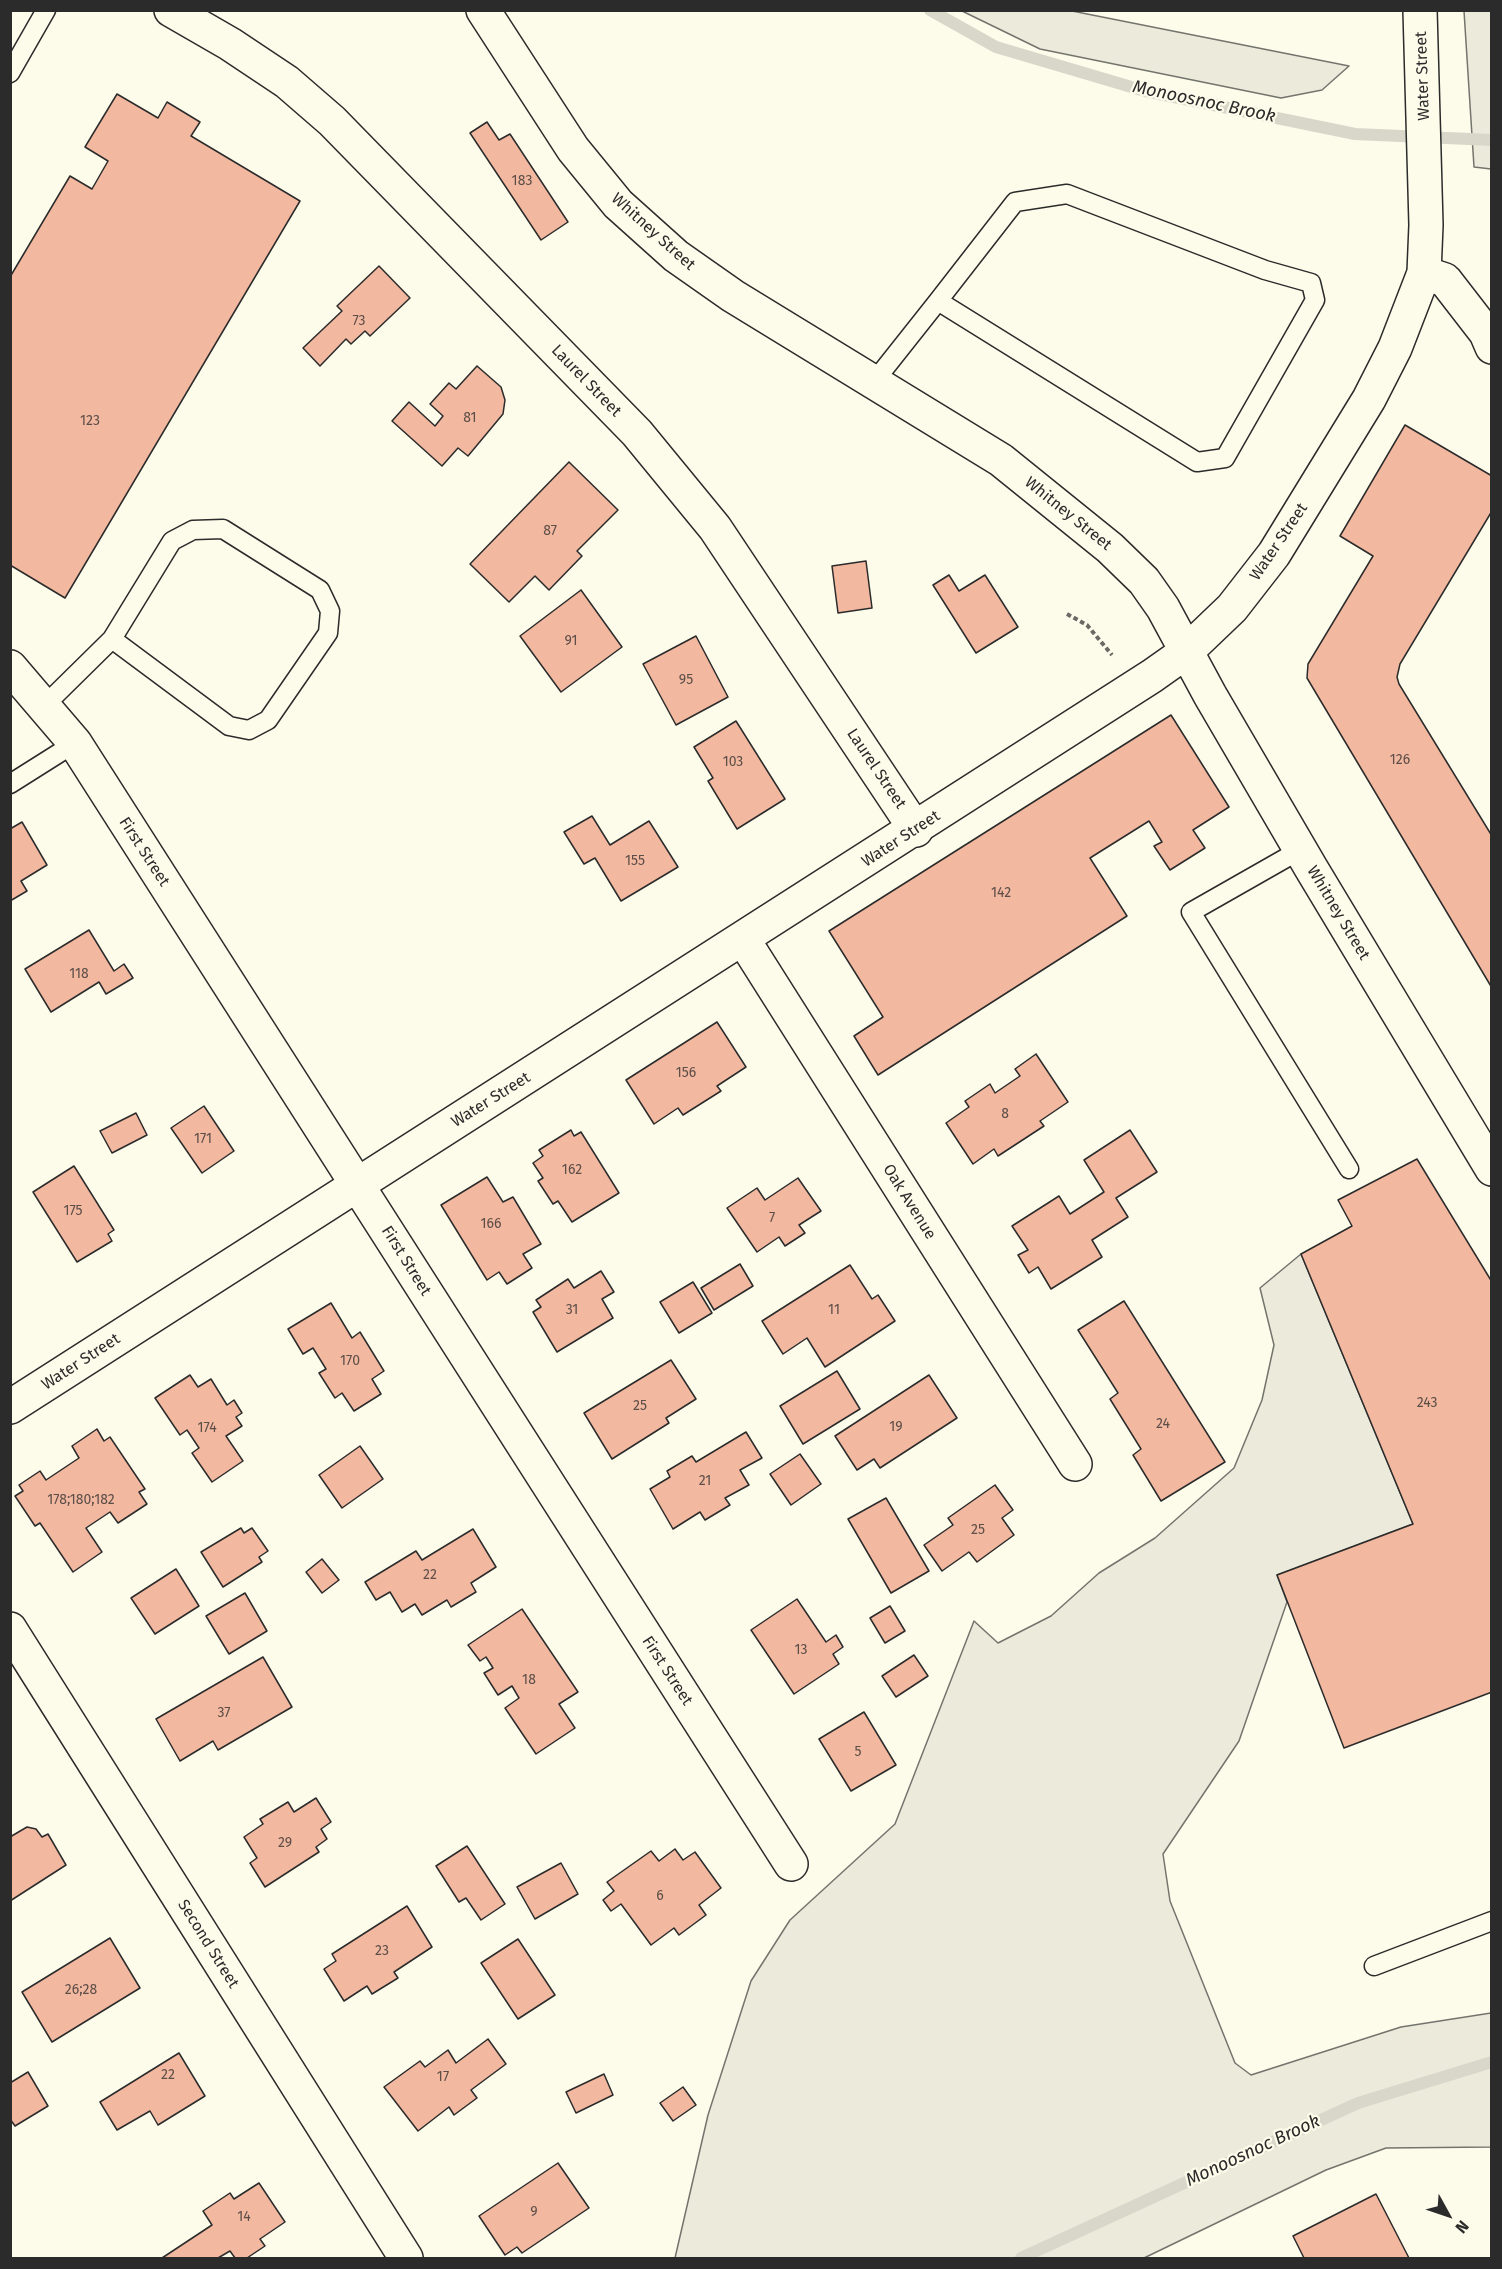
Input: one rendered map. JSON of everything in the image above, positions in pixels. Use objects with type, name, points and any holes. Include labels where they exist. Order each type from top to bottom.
[{"type":"street","name":"Laurel Street","points":[[171,10],[230,44],[287,82],[332,121],[637,433],[715,528],[916,830]]},
{"type":"street","name":"Whitney Street","points":[[483,10],[573,149],[618,204],[676,256],[733,296],[1001,460],[1110,548],[1144,581],[1162,608],[1300,850],[1491,1169]]},
{"type":"street","name":"Water Street","points":[[10,1407],[916,830],[1186,652],[1232,608],[1280,545],[1374,389],[1395,348],[1424,273],[1426,225],[1420,10]]},
{"type":"street","points":[[1424,273],[1445,280],[1486,333],[1491,347]]},
{"type":"street","name":"First Street","points":[[10,667],[45,705],[75,743],[574,1528],[791,1864]]},
{"type":"street","name":"Oak Avenue","points":[[744,939],[1076,1464]]},
{"type":"street","name":"Second Street","points":[[10,1629],[406,2259]]},
{"type":"lane","points":[[10,73],[46,10]]},
{"type":"lane","points":[[873,383],[1016,202],[1067,195],[1265,270],[1311,283],[1315,300],[1225,458],[1197,462],[938,301]]},
{"type":"lane","points":[[45,705],[112,639],[172,541],[193,530],[223,529],[320,590],[330,611],[328,633],[268,720],[249,730],[229,726],[112,639]]},
{"type":"lane","points":[[10,784],[75,743]]},
{"type":"lane","points":[[1300,850],[1191,912],[1349,1169]]},
{"type":"lane","points":[[1374,1966],[1491,1921]]},
{"type":"path","points":[[1067,614],[1087,625],[1112,655]]},
{"type":"shaded area","points":[[962,11],[1072,11],[1349,66],[1322,90],[1281,98],[1040,49]]},
{"type":"shaded area","points":[[1464,11],[1491,11],[1491,169],[1474,167]]},
{"type":"shaded area","points":[[1301,1254],[1413,1524],[1277,1575],[1287,1602],[1239,1741],[1163,1854],[1170,1901],[1235,2063],[1251,2075],[1401,2027],[1491,2013],[1491,2147],[1386,2148],[1326,2170],[1144,2258],[675,2258],[708,2115],[751,1981],[790,1920],[895,1824],[974,1621],[998,1643],[1051,1616],[1099,1573],[1155,1538],[1234,1468],[1262,1400],[1274,1345],[1260,1288]]},
{"type":"building","points":[[117,94],[158,118],[167,102],[200,122],[191,136],[300,201],[65,598],[10,565],[10,277],[70,176],[92,189],[108,161],[85,147]]},
{"type":"building","points":[[487,122],[499,140],[510,134],[568,222],[541,240],[470,133]]},
{"type":"building","points":[[379,266],[410,298],[370,336],[365,331],[351,344],[346,339],[320,366],[303,348],[342,311],[337,306]]},
{"type":"building","points":[[477,366],[501,387],[505,400],[503,414],[468,456],[458,448],[442,466],[392,421],[409,402],[435,426],[443,416],[430,404],[449,383],[456,389]]},
{"type":"building","points":[[1405,425],[1492,476],[1492,511],[1400,664],[1397,677],[1399,684],[1492,836],[1492,988],[1307,678],[1308,664],[1373,556],[1340,536]]},
{"type":"building","points":[[569,462],[618,510],[577,551],[582,556],[549,590],[535,576],[509,602],[470,564]]},
{"type":"building","points":[[866,561],[872,608],[838,613],[832,566]]},
{"type":"building","points":[[949,575],[959,591],[985,575],[1018,627],[976,653],[933,585]]},
{"type":"building","points":[[581,590],[622,647],[561,692],[520,636]]},
{"type":"building","points":[[696,636],[728,697],[676,725],[643,664]]},
{"type":"building","points":[[1171,715],[1229,807],[1193,830],[1205,848],[1170,870],[1154,846],[1162,842],[1149,821],[1090,858],[1127,916],[878,1075],[854,1036],[883,1017],[829,931]]},
{"type":"building","points":[[736,721],[785,799],[737,829],[708,781],[713,778],[694,747]]},
{"type":"building","points":[[592,816],[610,845],[649,821],[678,867],[621,901],[595,858],[584,864],[564,832]]},
{"type":"building","points":[[22,822],[47,865],[21,881],[27,891],[10,901],[10,829]]},
{"type":"building","points":[[89,930],[114,971],[124,964],[133,978],[106,994],[99,982],[51,1012],[25,969]]},
{"type":"building","points":[[717,1022],[746,1067],[717,1086],[721,1091],[683,1115],[678,1108],[654,1124],[626,1080]]},
{"type":"building","points":[[1036,1054],[1068,1102],[1040,1121],[1044,1126],[998,1156],[994,1149],[973,1164],[946,1123],[969,1107],[965,1101],[990,1084],[995,1093],[1020,1076],[1015,1069]]},
{"type":"building","points":[[204,1106],[234,1151],[202,1173],[171,1128]]},
{"type":"building","points":[[136,1113],[147,1135],[112,1153],[100,1131]]},
{"type":"building","points":[[571,1130],[574,1136],[581,1132],[619,1193],[572,1222],[558,1201],[553,1204],[538,1181],[543,1178],[533,1163],[543,1156],[539,1150]]},
{"type":"building","points":[[1130,1130],[1157,1172],[1116,1198],[1128,1217],[1092,1240],[1102,1257],[1051,1289],[1038,1267],[1029,1273],[1018,1255],[1028,1250],[1012,1226],[1059,1196],[1070,1214],[1104,1192],[1084,1160]]},
{"type":"building","points":[[1417,1159],[1492,1282],[1492,1692],[1344,1748],[1277,1575],[1413,1524],[1301,1254],[1352,1226],[1338,1200]]},
{"type":"building","points":[[74,1166],[114,1230],[108,1234],[112,1241],[77,1262],[33,1192]]},
{"type":"building","points":[[487,1177],[503,1202],[513,1197],[541,1244],[523,1254],[532,1268],[507,1284],[499,1272],[487,1280],[441,1205]]},
{"type":"building","points":[[798,1178],[821,1211],[799,1225],[805,1233],[785,1246],[779,1237],[757,1252],[727,1208],[757,1188],[765,1200]]},
{"type":"building","points":[[740,1264],[753,1286],[714,1310],[701,1288]]},
{"type":"building","points":[[850,1265],[872,1299],[878,1295],[895,1321],[825,1367],[807,1338],[783,1354],[762,1321]]},
{"type":"building","points":[[601,1271],[614,1292],[602,1299],[613,1318],[557,1352],[533,1312],[541,1307],[536,1300],[568,1279],[574,1288]]},
{"type":"building","points":[[693,1282],[712,1313],[679,1333],[660,1302]]},
{"type":"building","points":[[1124,1301],[1225,1462],[1161,1501],[1133,1455],[1141,1449],[1110,1399],[1118,1393],[1078,1330]]},
{"type":"building","points":[[331,1303],[352,1338],[360,1332],[384,1371],[372,1379],[381,1394],[354,1411],[342,1393],[335,1398],[319,1373],[326,1369],[313,1348],[303,1354],[288,1329]]},
{"type":"building","points":[[671,1360],[696,1399],[666,1418],[669,1423],[612,1459],[584,1413]]},
{"type":"building","points":[[837,1371],[860,1409],[803,1444],[780,1406]]},
{"type":"building","points":[[190,1375],[198,1387],[211,1379],[227,1405],[234,1400],[242,1413],[236,1417],[242,1426],[226,1436],[243,1461],[212,1482],[192,1453],[199,1448],[187,1430],[180,1435],[155,1398]]},
{"type":"building","points":[[929,1375],[957,1418],[880,1468],[874,1459],[857,1470],[835,1436]]},
{"type":"building","points":[[97,1429],[104,1441],[110,1437],[145,1489],[139,1492],[147,1504],[118,1523],[110,1512],[86,1528],[102,1552],[73,1572],[40,1523],[35,1526],[15,1496],[23,1491],[19,1485],[40,1471],[46,1480],[79,1458],[72,1446]]},
{"type":"building","points":[[746,1432],[762,1458],[740,1470],[749,1485],[725,1498],[730,1505],[705,1520],[700,1512],[673,1529],[650,1489],[670,1477],[667,1471],[692,1456],[696,1462]]},
{"type":"building","points":[[360,1446],[383,1479],[342,1508],[319,1475]]},
{"type":"building","points":[[800,1454],[821,1484],[791,1505],[770,1474]]},
{"type":"building","points":[[995,1485],[1013,1510],[1002,1518],[1014,1535],[977,1562],[969,1552],[942,1571],[924,1545],[953,1525],[948,1518]]},
{"type":"building","points":[[886,1498],[929,1571],[891,1593],[848,1519]]},
{"type":"building","points":[[241,1528],[244,1533],[252,1528],[268,1551],[259,1557],[262,1562],[223,1587],[201,1552]]},
{"type":"building","points":[[473,1529],[496,1567],[471,1583],[476,1592],[451,1607],[447,1600],[422,1615],[415,1604],[402,1612],[390,1592],[376,1600],[365,1582],[416,1551],[422,1560]]},
{"type":"building","points":[[322,1559],[339,1580],[322,1593],[306,1572]]},
{"type":"building","points":[[176,1569],[199,1606],[155,1634],[131,1598]]},
{"type":"building","points":[[245,1593],[267,1631],[229,1654],[206,1616]]},
{"type":"building","points":[[797,1599],[826,1642],[836,1635],[843,1647],[833,1654],[839,1664],[794,1694],[751,1630]]},
{"type":"building","points":[[890,1606],[905,1631],[885,1643],[870,1618]]},
{"type":"building","points":[[522,1609],[578,1692],[559,1704],[575,1728],[536,1754],[505,1708],[519,1698],[512,1686],[498,1695],[484,1673],[493,1668],[486,1657],[480,1661],[468,1645]]},
{"type":"building","points":[[914,1655],[928,1676],[896,1697],[882,1676]]},
{"type":"building","points":[[263,1657],[292,1707],[218,1750],[213,1741],[180,1761],[156,1719]]},
{"type":"building","points":[[864,1712],[896,1765],[851,1791],[819,1739]]},
{"type":"building","points":[[316,1798],[331,1822],[321,1829],[327,1839],[316,1847],[319,1852],[265,1887],[250,1863],[257,1858],[244,1837],[263,1824],[260,1819],[288,1802],[294,1812]]},
{"type":"building","points":[[27,1827],[36,1829],[42,1837],[48,1834],[66,1865],[10,1901],[10,1837]]},
{"type":"building","points":[[467,1846],[505,1904],[481,1920],[466,1898],[459,1902],[436,1866]]},
{"type":"building","points":[[675,1849],[683,1860],[695,1852],[721,1888],[699,1905],[706,1915],[679,1935],[674,1928],[651,1945],[621,1904],[611,1911],[603,1900],[614,1891],[607,1882],[651,1851],[659,1861]]},
{"type":"building","points":[[561,1863],[578,1894],[535,1919],[517,1887]]},
{"type":"building","points":[[407,1906],[432,1947],[394,1972],[398,1978],[372,1994],[367,1986],[344,2001],[324,1969],[336,1961],[332,1954]]},
{"type":"building","points":[[110,1938],[140,1988],[52,2042],[22,1992]]},
{"type":"building","points":[[518,1939],[555,1995],[518,2019],[481,1963]]},
{"type":"building","points":[[488,2039],[506,2064],[471,2090],[477,2098],[454,2115],[449,2107],[418,2131],[384,2087],[420,2061],[425,2067],[448,2050],[456,2063]]},
{"type":"building","points":[[179,2053],[205,2096],[158,2125],[150,2111],[117,2130],[100,2102]]},
{"type":"building","points":[[28,2072],[48,2106],[15,2126],[10,2119],[10,2083]]},
{"type":"building","points":[[604,2074],[613,2095],[576,2113],[566,2092]]},
{"type":"building","points":[[683,2087],[696,2105],[673,2121],[660,2103]]},
{"type":"building","points":[[558,2163],[589,2208],[522,2253],[517,2247],[505,2255],[479,2216]]},
{"type":"building","points":[[259,2183],[285,2222],[260,2239],[265,2246],[247,2258],[235,2258],[230,2251],[218,2258],[162,2258],[212,2225],[203,2211],[230,2193],[234,2199]]},
{"type":"building","points":[[1376,2194],[1409,2258],[1304,2258],[1293,2236]]},
{"type":"waterway","name":"Monoosnoc Brook","points":[[930,10],[996,47],[1145,91],[1355,134],[1492,140]]},
{"type":"waterway","name":"Monoosnoc Brook","points":[[1021,2258],[1358,2103],[1492,2062]]}]
